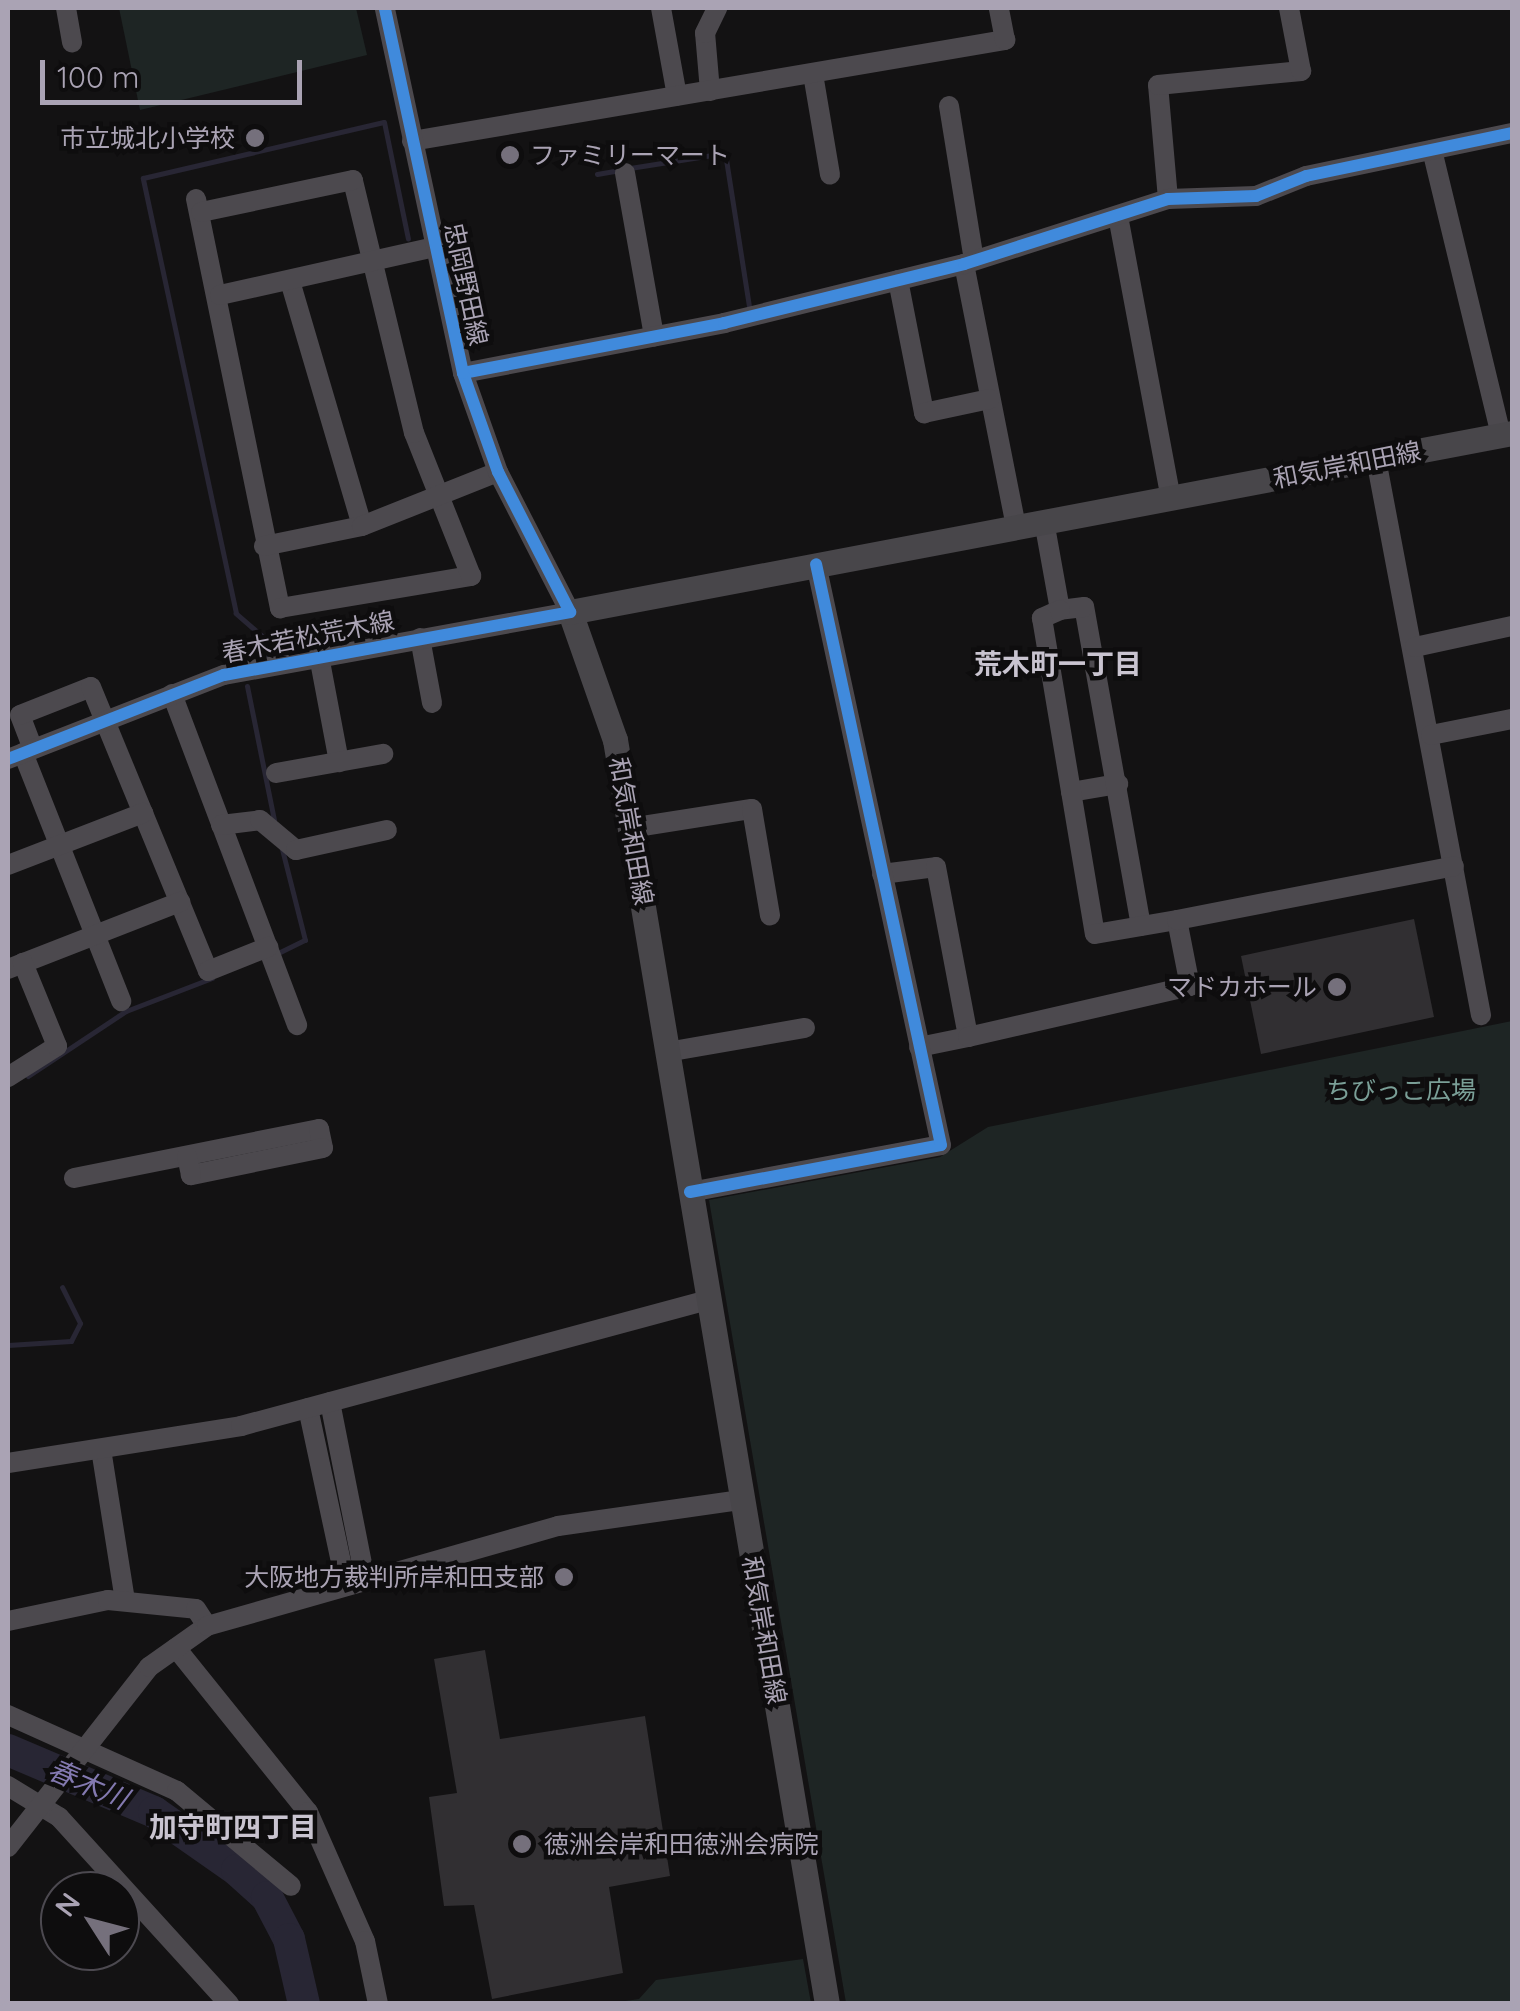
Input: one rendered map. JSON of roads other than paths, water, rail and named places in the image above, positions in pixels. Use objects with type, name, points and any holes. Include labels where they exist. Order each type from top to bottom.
[{"type":"main road","name":"和気岸和田線","points":[[827,2004],[615,740],[570,612],[1507,435]]},
{"type":"street","points":[[66,8],[72,42]]},
{"type":"street","name":"忠岡野田線","points":[[385,8],[462,373],[498,472],[570,612]]},
{"type":"street","points":[[661,8],[677,96]]},
{"type":"street","points":[[710,91],[704,33],[717,8]]},
{"type":"street","points":[[412,141],[1005,40],[999,8]]},
{"type":"street","points":[[1168,199],[1158,85],[1300,71],[1289,8]]},
{"type":"street","points":[[813,74],[830,175]]},
{"type":"street","points":[[948,106],[990,399],[1016,526]]},
{"type":"street","points":[[462,373],[654,336],[898,280],[969,262],[1168,199],[1256,196],[1512,133]]},
{"type":"street","points":[[1432,150],[1507,435]]},
{"type":"street","points":[[625,172],[654,336]]},
{"type":"street","points":[[352,180],[371,263],[440,498],[470,576],[280,608],[264,546],[220,295],[199,206],[352,180]]},
{"type":"street","points":[[1118,216],[1171,498]]},
{"type":"street","points":[[220,295],[435,247]]},
{"type":"street","points":[[898,280],[924,413],[990,399]]},
{"type":"street","points":[[290,281],[362,526]]},
{"type":"street","points":[[1376,460],[1415,647],[1481,1015]]},
{"type":"street","points":[[264,546],[362,526],[498,472]]},
{"type":"street","points":[[1044,521],[1060,610]]},
{"type":"street","points":[[690,1192],[941,1145],[816,564]]},
{"type":"street","points":[[1141,926],[1084,608],[1060,610],[1042,618],[1095,934],[1178,920],[1454,866]]},
{"type":"street","name":"春木若松荒木線","points":[[21,753],[172,694],[319,656],[570,612]]},
{"type":"street","points":[[1415,647],[1512,626]]},
{"type":"street","points":[[420,638],[432,703]]},
{"type":"street","points":[[319,656],[339,762]]},
{"type":"street","points":[[122,1001],[21,753],[20,715],[92,687],[208,971],[268,947]]},
{"type":"street","points":[[172,694],[297,1025]]},
{"type":"street","points":[[1431,735],[1512,719]]},
{"type":"street","points":[[276,774],[383,754]]},
{"type":"street","points":[[1071,792],[1118,784]]},
{"type":"street","points":[[630,828],[752,809],[770,915]]},
{"type":"street","points":[[8,865],[144,814]]},
{"type":"street","points":[[221,824],[248,817],[296,850],[388,830]]},
{"type":"street","points":[[882,874],[936,867],[968,1037]]},
{"type":"street","points":[[8,1077],[58,1046],[16,966],[180,902]]},
{"type":"street","points":[[919,1047],[1190,986],[1178,920]]},
{"type":"street","points":[[667,1052],[805,1028]]},
{"type":"street","points":[[74,1178],[319,1129],[322,1148],[191,1176],[188,1156]]},
{"type":"street","points":[[8,1463],[102,1449],[308,1408],[708,1300]]},
{"type":"street","points":[[330,1402],[355,1582]]},
{"type":"street","points":[[308,1408],[355,1582]]},
{"type":"street","points":[[102,1449],[125,1602]]},
{"type":"street","points":[[8,1847],[149,1667],[208,1626],[558,1526],[742,1500]]},
{"type":"street","points":[[8,1621],[125,1602],[196,1610],[208,1626]]},
{"type":"street","points":[[176,1648],[308,1812],[365,1941],[378,2004]]},
{"type":"street","points":[[8,1716],[177,1790],[291,1886]]},
{"type":"street","points":[[8,1786],[44,1800],[228,2004]]},
{"type":"waterway","points":[[265,655],[262,636],[236,613],[143,178],[384,122],[408,239]]},
{"type":"waterway","points":[[630,168],[725,153],[749,307]]},
{"type":"waterway","points":[[597,174],[619,170]]},
{"type":"waterway","points":[[247,686],[274,820]]},
{"type":"waterway","points":[[278,953],[305,940],[281,845]]},
{"type":"waterway","points":[[28,1076],[126,1011],[212,978]]},
{"type":"waterway","points":[[8,1345],[71,1341],[80,1323],[62,1287]]},
{"type":"waterway","name":"春木川","points":[[8,1750],[154,1812],[237,1870],[267,1897],[289,1939],[304,2004]]},
{"type":"place","name":"市立城北小学校","points":[[255,138]]},
{"type":"place","name":"ファミリーマート","points":[[510,155]]},
{"type":"place","name":"マドカホール","points":[[1337,987]]},
{"type":"place","name":"大阪地方裁判所岸和田支部","points":[[564,1577]]},
{"type":"place","name":"徳洲会岸和田徳洲会病院","points":[[522,1844]]},
{"type":"district","name":"荒木町一丁目","points":[[1058,664]]},
{"type":"district","name":"加守町四丁目","points":[[233,1827]]},
{"type":"park label","name":"ちびっこ広場","points":[[1401,1090]]}]
